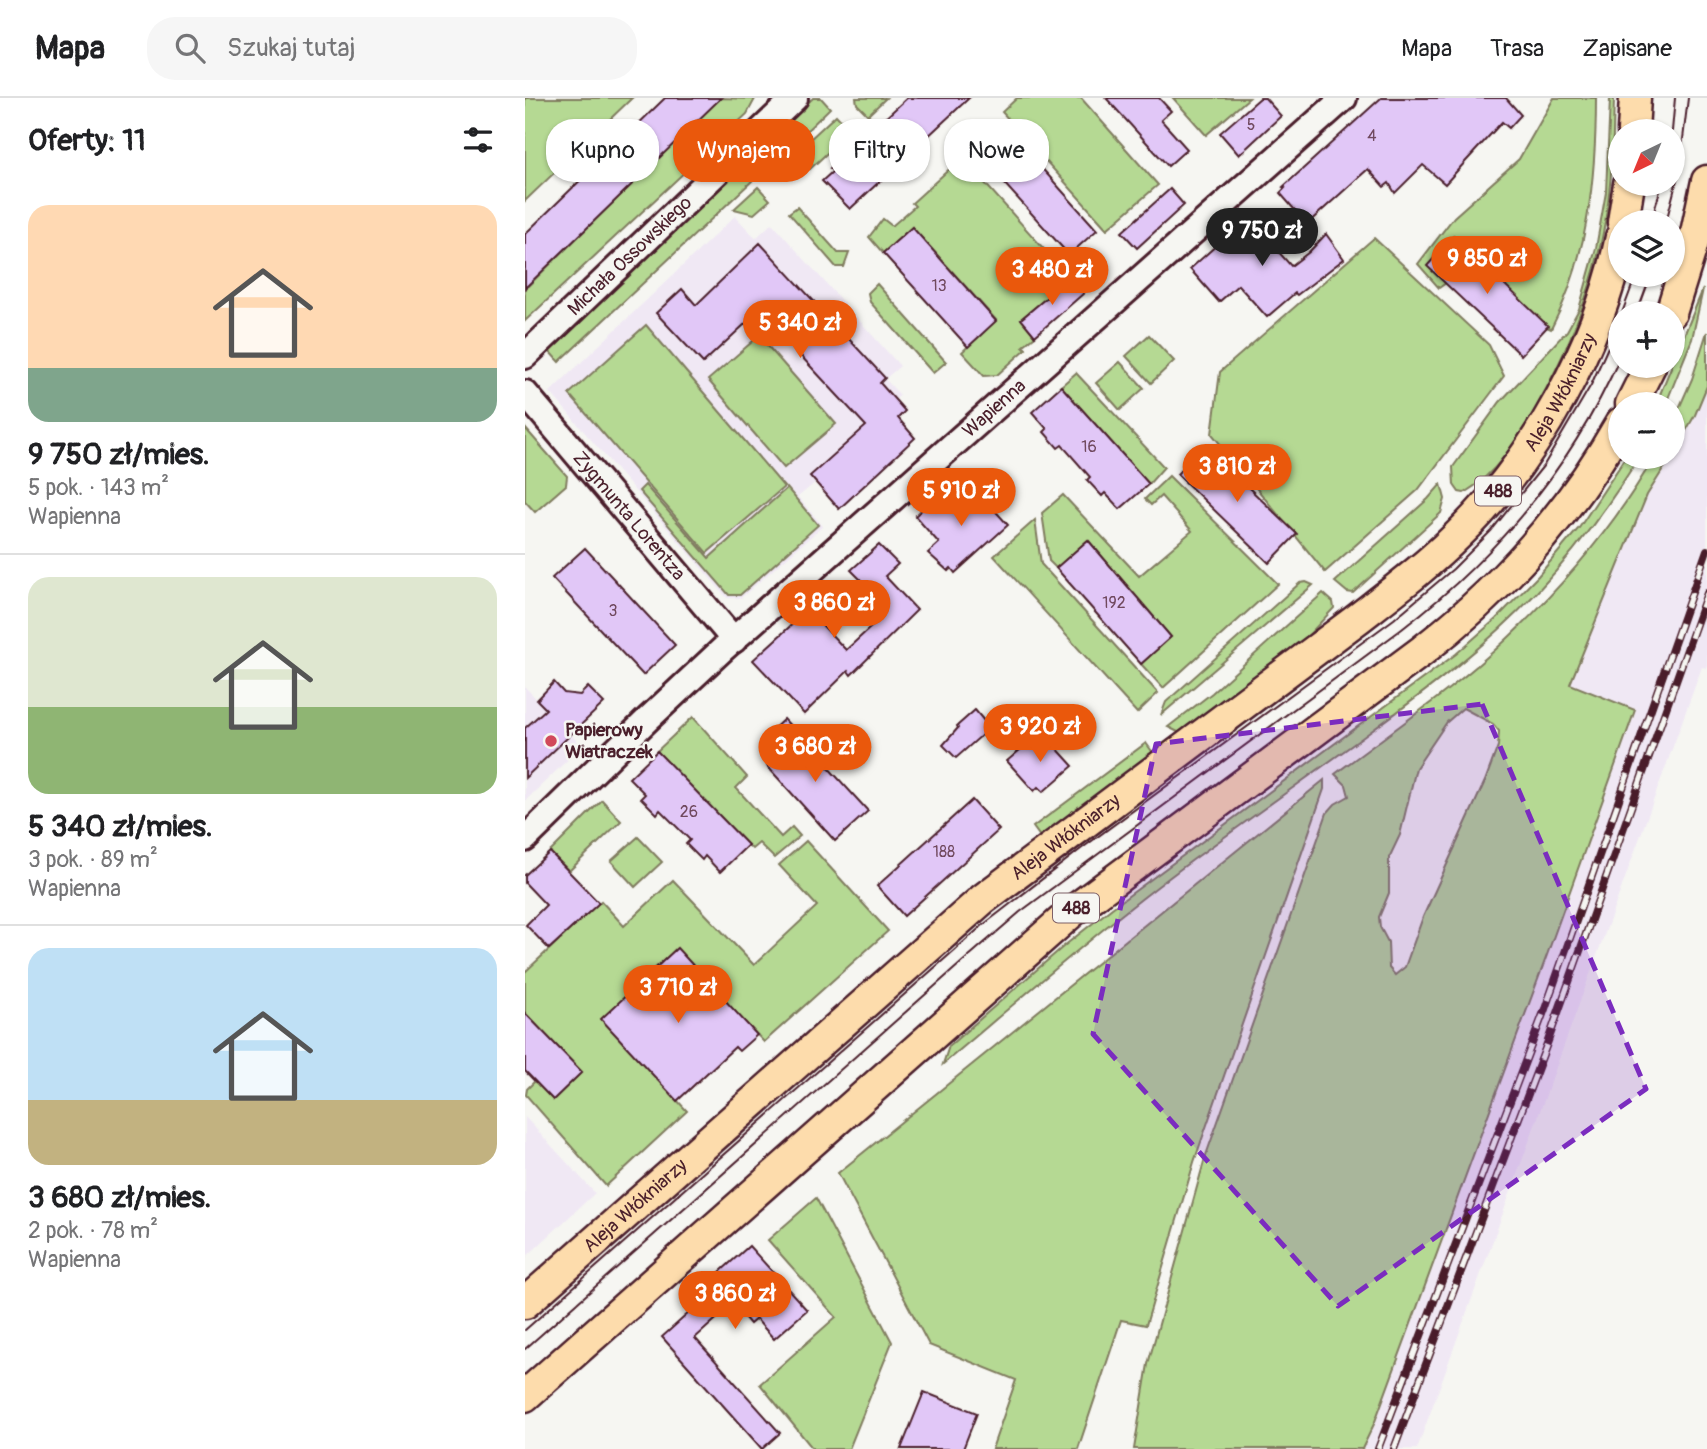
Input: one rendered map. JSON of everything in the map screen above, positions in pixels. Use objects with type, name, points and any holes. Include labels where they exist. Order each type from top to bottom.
[{"type":"main road","points":[[1634,119],[1635,98]]},
{"type":"main road","points":[[1675,301],[1696,233],[1707,181]]},
{"type":"main road","name":"Aleja Włókniarzy","points":[[525,1303],[983,899],[1367,612],[1408,580],[1461,532],[1508,479],[1549,416],[1570,378],[1598,314],[1608,281]]},
{"type":"main road","name":"488","points":[[525,1395],[1073,911],[1422,652],[1478,605],[1523,559],[1567,505],[1608,443]]},
{"type":"street","name":"Wapienna","points":[[525,839],[734,639],[1343,98]]},
{"type":"street","name":"Michała Ossowskiego","points":[[525,356],[791,99]]},
{"type":"street","name":"Zygmunta Lorentza","points":[[525,393],[734,639]]},
{"type":"highlighted area","points":[[1482,704],[1646,1089],[1338,1306],[1093,1034],[1156,744]]},
{"type":"shaded area","points":[[735,216],[756,238],[772,223],[900,366],[885,379],[900,395],[895,400],[905,411],[898,419],[915,438],[839,509],[816,482],[798,497],[823,526],[741,598],[727,598],[550,392]]},
{"type":"shaded area","points":[[1707,386],[1707,668],[1702,667],[1417,1449],[1362,1449],[1374,1424],[1547,956],[1634,710],[1569,684],[1647,495],[1665,469],[1685,469],[1685,432]]},
{"type":"shaded area","name":"Papierowy Wiatraczek","points":[[525,687],[582,746],[525,801]]},
{"type":"shaded area","points":[[525,1117],[595,1193],[525,1258]]},
{"type":"green space","points":[[525,98],[632,98],[610,119],[546,119],[546,181],[525,201]]},
{"type":"green space","points":[[720,98],[755,99],[742,119],[699,119]]},
{"type":"green space","points":[[813,98],[821,98],[830,108],[815,123],[815,119],[791,119]]},
{"type":"green space","points":[[856,98],[886,98],[868,115],[857,104]]},
{"type":"green space","points":[[1017,98],[1081,98],[1158,185],[1107,229],[1049,164],[1049,119],[1008,119],[1002,112]]},
{"type":"green space","points":[[1173,98],[1249,98],[1206,135]]},
{"type":"green space","points":[[1554,98],[1596,98],[1592,187],[1587,217],[1574,274],[1551,329],[1446,283],[1439,288],[1418,264],[1454,217],[1519,159]]},
{"type":"green space","points":[[1610,99],[1614,99],[1613,119],[1609,119]]},
{"type":"green space","points":[[829,121],[829,151],[815,164],[815,134]]},
{"type":"green space","points":[[673,144],[674,182],[525,321],[525,283],[528,286],[634,182],[659,182],[659,158]]},
{"type":"green space","points":[[1608,146],[1608,196],[1601,243],[1585,301],[1563,356],[1513,445],[1486,476],[1464,493],[1459,492],[1454,485],[1453,467],[1500,402],[1567,331],[1579,309],[1596,248],[1606,192]]},
{"type":"green space","points":[[944,174],[944,182],[984,182],[1070,278],[1021,319],[1035,336],[1023,346],[1026,349],[997,375],[984,376],[962,352],[996,320],[912,227],[883,253],[869,237],[883,219],[892,226],[915,206],[912,203]]},
{"type":"green space","points":[[726,182],[751,182],[559,362],[548,350]]},
{"type":"green space","points":[[758,187],[770,200],[754,214],[734,209]]},
{"type":"green space","points":[[797,207],[838,253],[849,253],[844,267],[836,267],[789,213]]},
{"type":"green space","points":[[1374,238],[1489,345],[1504,376],[1418,490],[1325,572],[1212,434],[1220,372]]},
{"type":"green space","points":[[877,284],[946,362],[933,373],[870,302],[868,293]]},
{"type":"green space","points":[[1703,289],[1692,339],[1685,356],[1685,333]]},
{"type":"green space","points":[[646,325],[784,487],[707,553],[569,394]]},
{"type":"green space","points":[[1707,332],[1707,386],[1685,432],[1685,395]]},
{"type":"green space","points":[[1149,335],[1174,361],[1151,383],[1126,356]]},
{"type":"green space","points":[[759,336],[836,424],[784,468],[708,380]]},
{"type":"green space","points":[[1120,362],[1144,388],[1120,410],[1096,383]]},
{"type":"green space","points":[[1076,373],[1164,467],[1149,484],[1061,386]]},
{"type":"green space","points":[[1667,378],[1676,378],[1671,392],[1661,392]]},
{"type":"green space","points":[[525,428],[567,476],[566,485],[535,512],[525,501]]},
{"type":"green space","points":[[1618,469],[1631,469],[1565,560],[1496,632],[1408,704],[1130,908],[943,1064],[949,1046],[1064,946],[1456,654],[1496,619],[1538,576],[1579,528]]},
{"type":"green space","points":[[1647,469],[1663,469],[1647,495],[1570,684],[1635,710],[1374,1424],[1362,1449],[1134,1449],[1148,1364],[1205,1158],[1327,813],[1335,804],[1349,796],[1346,785],[1335,774],[1445,692],[1507,639],[1548,598],[1623,506]],"holes":[[[1463,708],[1493,724],[1499,731],[1498,746],[1485,781],[1423,917],[1405,967],[1395,975],[1389,968],[1388,942],[1380,927],[1379,917],[1389,893],[1389,858],[1400,835],[1416,768],[1447,722]]]},
{"type":"green space","points":[[1169,476],[1278,584],[1163,688],[1141,664],[1171,637],[1088,540],[1056,568],[1049,561],[1042,513],[1063,495],[1139,576],[1192,531],[1161,496],[1151,505],[1145,499]]},
{"type":"green space","points":[[1441,484],[1445,499],[1441,513],[1353,593],[1347,592],[1335,582],[1428,499]]},
{"type":"green space","points":[[645,485],[709,558],[787,488],[818,525],[740,595],[729,595],[639,491]]},
{"type":"green space","points":[[1035,520],[1041,564],[1158,693],[1137,713],[994,556]]},
{"type":"green space","points":[[830,535],[834,539],[743,616],[740,615]]},
{"type":"green space","points":[[1300,583],[1313,585],[1161,715],[1166,702]]},
{"type":"green space","points":[[1323,593],[1333,602],[1334,608],[1304,640],[1180,733],[1168,727],[1212,693]]},
{"type":"green space","points":[[693,717],[747,777],[736,788],[781,837],[792,827],[800,836],[774,858],[759,843],[752,849],[657,751]]},
{"type":"green space","points":[[1146,743],[1154,754],[1041,838],[1033,827]]},
{"type":"green space","points":[[1324,780],[1324,789],[1194,1162],[1146,1325],[1121,1320],[1078,1449],[992,1449],[1016,1380],[929,1345],[838,1173]]},
{"type":"green space","points":[[602,800],[621,821],[569,871],[550,852]]},
{"type":"green space","points":[[638,837],[662,862],[635,887],[611,861]]},
{"type":"green space","points":[[806,841],[888,931],[764,1042],[676,949],[602,1019],[687,1111],[606,1186],[526,1095],[527,1089],[535,1081],[553,1100],[582,1072],[525,1013],[525,972],[601,901],[624,926],[673,880],[754,965],[817,906],[779,865]]},
{"type":"green space","points":[[816,1198],[892,1342],[849,1449],[813,1449],[760,1384],[836,1317],[768,1240]]},
{"type":"building","points":[[665,98],[721,98],[699,119],[673,119],[673,145],[659,158],[659,119],[643,119]]},
{"type":"building","points":[[907,98],[969,98],[930,134],[930,119],[884,119]]},
{"type":"building","points":[[1106,98],[1159,98],[1171,111],[1161,120],[1187,149],[1168,166]]},
{"type":"building","points":[[1260,98],[1265,98],[1281,116],[1239,155],[1220,133]]},
{"type":"building","points":[[1381,98],[1506,98],[1521,115],[1509,128],[1502,122],[1445,184],[1423,165],[1395,193],[1389,183],[1384,187],[1368,169],[1307,224],[1280,193],[1285,188],[1283,187]]},
{"type":"building","points":[[829,175],[829,182],[879,182],[850,209],[822,181]]},
{"type":"building","points":[[1049,176],[1097,230],[1069,255],[1003,182],[1049,182]]},
{"type":"building","points":[[579,182],[634,182],[525,288],[525,234]]},
{"type":"building","points":[[1170,189],[1184,205],[1137,248],[1122,232]]},
{"type":"building","points":[[1248,217],[1291,266],[1326,234],[1344,259],[1297,295],[1295,293],[1267,317],[1238,285],[1219,302],[1190,269]]},
{"type":"building","points":[[912,227],[996,321],[968,347],[883,253]]},
{"type":"building","points":[[1454,236],[1548,326],[1521,355],[1427,266]]},
{"type":"building","points":[[760,243],[885,378],[880,383],[905,411],[898,418],[915,438],[839,509],[810,476],[866,426],[759,311],[703,363],[656,313],[682,289],[696,305]]},
{"type":"building","points":[[1070,278],[1084,293],[1035,336],[1021,319]]},
{"type":"building","points":[[1061,386],[1149,484],[1120,509],[1105,493],[1102,496],[1087,480],[1090,477],[1062,445],[1058,448],[1044,432],[1047,429],[1032,412]]},
{"type":"building","points":[[1205,446],[1297,534],[1269,563],[1177,474]]},
{"type":"building","points":[[970,483],[1008,525],[955,573],[951,568],[948,571],[928,553],[939,543],[915,516],[929,503],[937,511]]},
{"type":"building","points":[[1088,540],[1171,637],[1141,664],[1056,568]]},
{"type":"building","points":[[879,545],[898,564],[885,576],[917,610],[851,675],[848,671],[804,714],[753,660],[808,610],[846,650],[882,617],[867,601],[875,594],[851,570]]},
{"type":"building","points":[[585,548],[675,645],[643,675],[552,578]]},
{"type":"building","points":[[554,682],[564,693],[580,695],[588,687],[604,703],[525,778],[525,728],[546,709],[537,700]]},
{"type":"building","points":[[975,710],[990,728],[956,758],[943,745],[957,726]]},
{"type":"building","points":[[784,719],[868,811],[835,841],[767,766],[786,749],[770,732]]},
{"type":"building","points":[[1044,734],[1073,766],[1043,792],[1038,787],[1034,791],[1007,761],[1028,743],[1031,746]]},
{"type":"building","points":[[657,751],[748,845],[720,872],[705,856],[702,860],[686,844],[690,840],[660,810],[657,814],[641,798],[645,794],[629,778]]},
{"type":"building","points":[[972,800],[999,830],[904,916],[877,886]]},
{"type":"building","points":[[550,852],[599,903],[549,949],[526,925],[546,905],[525,883],[525,875]]},
{"type":"building","points":[[677,948],[757,1035],[739,1051],[735,1047],[677,1101],[601,1019]]},
{"type":"building","points":[[525,1013],[582,1072],[553,1100],[525,1071]]},
{"type":"building","points":[[749,1246],[807,1310],[774,1339],[756,1319],[750,1324],[733,1304],[695,1338],[780,1433],[762,1449],[662,1337],[690,1312],[683,1305]]},
{"type":"building","points":[[924,1392],[977,1413],[963,1449],[901,1449]]},
{"type":"tram line","points":[[1673,119],[1675,98]]},
{"type":"tram line","points":[[1669,210],[1679,172],[1688,98]]},
{"type":"tram line","points":[[1654,210],[1659,196]]},
{"type":"tram line","points":[[1626,301],[1632,287]]},
{"type":"tram line","points":[[1641,301],[1647,287]]},
{"type":"tram line","points":[[525,1330],[983,925],[1081,849],[1394,619],[1453,569],[1491,531],[1544,465],[1591,385],[1608,347]]},
{"type":"tram line","points":[[525,1349],[1020,912],[1437,601],[1470,571],[1529,506],[1580,434],[1610,378]]},
{"type":"railway","points":[[1378,1449],[1545,1009],[1707,550]]},
{"type":"railway","points":[[1394,1449],[1548,1041],[1707,593]]},
{"type":"place","name":"Papierowy Wiatraczek","points":[[551,741]]}]
